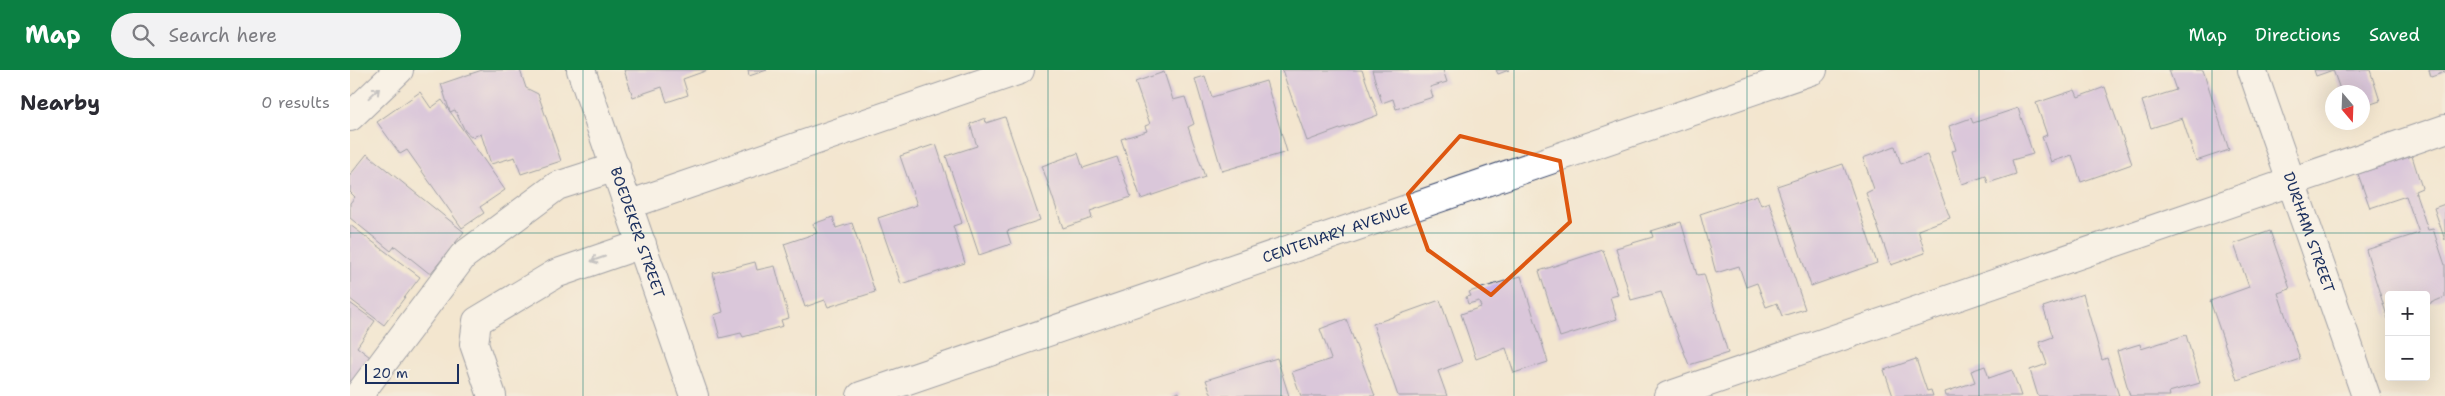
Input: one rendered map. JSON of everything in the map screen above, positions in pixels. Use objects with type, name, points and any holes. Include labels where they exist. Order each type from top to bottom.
[{"type":"street","points":[[350,117],[399,70]]},
{"type":"street","name":"BOEDEKER STREET","points":[[581,70],[694,396]]},
{"type":"street","points":[[628,205],[1020,70]]},
{"type":"street","name":"CENTENARY AVENUE","points":[[861,396],[1813,70]]},
{"type":"street","name":"DURHAM STREET","points":[[2252,70],[2366,396]]},
{"type":"street","points":[[1668,396],[2445,129]]},
{"type":"street","points":[[358,396],[463,256],[557,186],[616,167]]},
{"type":"street","points":[[492,396],[474,344],[477,321],[555,274],[642,244]]},
{"type":"highlighted area","points":[[1460,136],[1560,161],[1570,222],[1491,295],[1428,250],[1408,194]]},
{"type":"building","points":[[482,70],[520,70],[526,88],[538,94],[561,161],[521,174],[515,157],[491,164],[481,134],[472,137],[465,131],[455,110],[450,112],[441,84]]},
{"type":"building","points":[[624,70],[708,70],[683,79],[688,95],[667,102],[662,87],[633,97]]},
{"type":"building","points":[[748,70],[767,70],[749,76]]},
{"type":"building","points":[[1282,70],[1362,70],[1378,115],[1307,141]]},
{"type":"building","points":[[1372,70],[1443,70],[1447,82],[1430,87],[1433,97],[1396,109],[1393,99],[1382,103]]},
{"type":"building","points":[[1496,70],[1509,70],[1498,74]]},
{"type":"building","points":[[2169,70],[2203,70],[2229,150],[2196,161],[2182,118],[2151,128],[2142,101],[2176,90]]},
{"type":"building","points":[[2314,70],[2333,70],[2316,76]]},
{"type":"building","points":[[2333,70],[2370,70],[2380,101],[2370,104],[2370,85],[2338,85]]},
{"type":"building","points":[[2429,70],[2445,70],[2445,72],[2431,77]]},
{"type":"building","points":[[1164,72],[1173,100],[1185,97],[1194,124],[1188,127],[1205,177],[1141,199],[1121,139],[1147,131],[1145,126],[1150,124],[1135,82]]},
{"type":"building","points":[[1205,76],[1212,97],[1266,81],[1287,152],[1222,171],[1195,79]]},
{"type":"building","points":[[2105,87],[2132,164],[2081,182],[2072,155],[2051,162],[2042,137],[2047,135],[2036,103],[2075,90],[2078,97]]},
{"type":"building","points":[[420,92],[431,108],[442,100],[505,190],[480,207],[484,213],[462,228],[407,150],[400,154],[377,122]]},
{"type":"building","points":[[2018,108],[2033,154],[2012,160],[2016,174],[1988,183],[1986,176],[1962,184],[1952,151],[1956,150],[1949,126],[1971,118],[1973,123]]},
{"type":"building","points":[[1005,117],[1040,220],[1007,231],[1011,244],[979,255],[946,156],[977,146],[970,124],[985,118],[986,123]]},
{"type":"building","points":[[936,144],[962,223],[953,226],[965,263],[901,284],[878,218],[917,205],[900,156]]},
{"type":"building","points":[[1895,146],[1901,164],[1927,155],[1950,218],[1918,230],[1925,253],[1891,265],[1866,193],[1874,189],[1863,158]]},
{"type":"building","points":[[1078,153],[1083,168],[1117,157],[1131,197],[1090,211],[1092,218],[1063,228],[1042,166]]},
{"type":"building","points":[[367,154],[464,232],[430,274],[395,246],[391,251],[350,218],[350,203],[355,197],[350,192],[350,175]]},
{"type":"building","points":[[2412,156],[2422,188],[2415,191],[2428,230],[2433,229],[2445,265],[2445,297],[2430,303],[2430,291],[2385,291],[2385,310],[2366,250],[2419,233],[2406,196],[2370,208],[2358,174]]},
{"type":"building","points":[[1843,164],[1877,263],[1811,286],[1777,186]]},
{"type":"building","points":[[1757,195],[1761,205],[1769,202],[1805,309],[1782,316],[1777,303],[1766,307],[1757,283],[1746,287],[1739,266],[1716,273],[1700,214]]},
{"type":"building","points":[[2445,204],[2445,240],[2434,208]]},
{"type":"building","points":[[833,217],[836,228],[852,223],[875,292],[828,307],[825,300],[805,307],[784,244],[817,233],[813,224]]},
{"type":"building","points":[[1681,222],[1697,275],[1704,274],[1728,353],[1689,365],[1661,292],[1631,300],[1616,248],[1653,237],[1651,231]]},
{"type":"building","points":[[350,225],[420,277],[384,325],[350,299]]},
{"type":"building","points":[[2270,231],[2290,289],[2278,293],[2300,359],[2237,380],[2210,301],[2249,287],[2234,244]]},
{"type":"building","points":[[1603,250],[1618,295],[1610,297],[1617,319],[1560,337],[1539,271]]},
{"type":"building","points":[[755,262],[757,270],[775,266],[789,318],[781,320],[783,326],[743,337],[741,333],[720,338],[714,315],[723,312],[713,273]]},
{"type":"building","points":[[1521,276],[1548,362],[1514,373],[1506,348],[1476,359],[1461,314],[1481,307],[1479,301],[1468,304],[1466,297],[1471,296],[1469,292]]},
{"type":"building","points":[[2083,294],[2102,360],[2107,358],[2119,396],[2038,396],[2030,370],[2047,364],[2039,342],[2053,337],[2043,307]]},
{"type":"building","points":[[1440,300],[1462,362],[1438,371],[1447,396],[1398,396],[1373,324]]},
{"type":"building","points":[[350,303],[375,321],[357,347],[374,360],[356,386],[350,382]]},
{"type":"building","points":[[1346,319],[1375,396],[1301,396],[1292,372],[1331,359],[1320,329]]},
{"type":"building","points":[[2186,335],[2200,383],[2169,392],[2170,396],[2130,396],[2117,351],[2140,344],[2141,349]]},
{"type":"building","points":[[1277,358],[1289,396],[1212,396],[1206,380]]},
{"type":"building","points":[[1916,359],[1927,391],[1931,390],[1933,396],[1893,396],[1884,370]]},
{"type":"building","points":[[1985,366],[1989,378],[2012,370],[2021,396],[1946,396],[1945,392],[1975,382],[1971,371]]},
{"type":"building","points":[[1179,392],[1180,396],[1169,396]]}]
